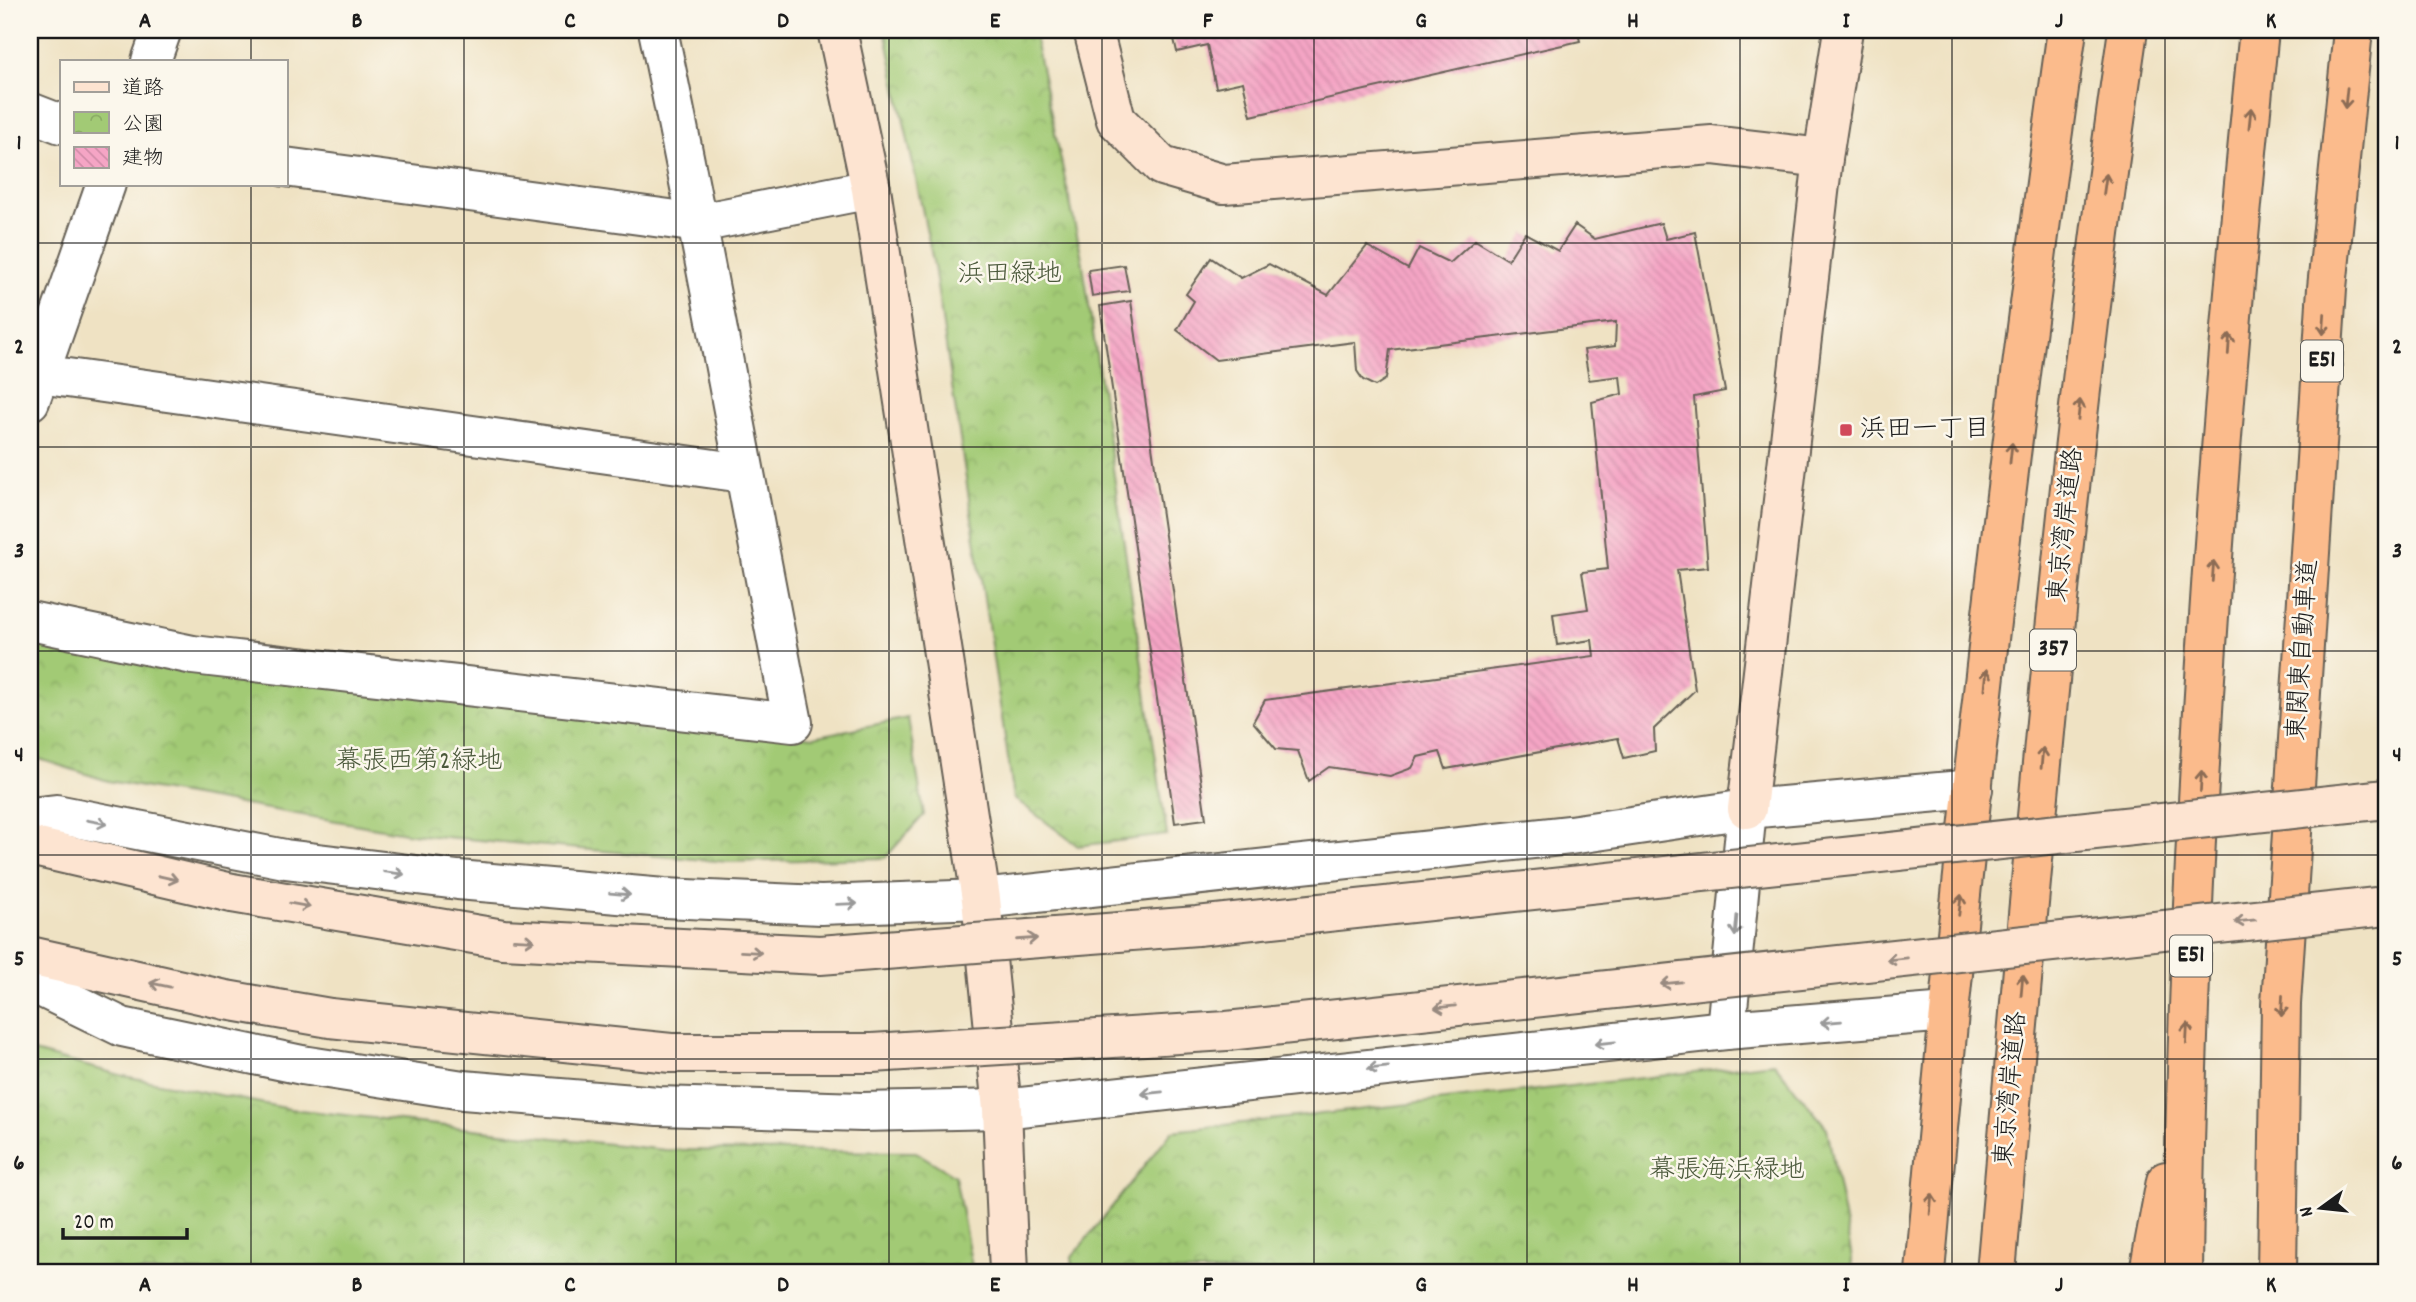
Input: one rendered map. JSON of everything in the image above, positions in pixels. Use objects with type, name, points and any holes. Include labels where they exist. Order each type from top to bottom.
[{"type":"highway","points":[[1925,1272],[1948,1012],[2027,313],[2067,30]]},
{"type":"highway","name":"東京湾岸道路","points":[[1996,1272],[2047,702],[2102,204],[2128,30]]},
{"type":"highway","name":"E51","points":[[2183,1272],[2185,1083],[2208,639],[2233,282],[2259,30]]},
{"type":"highway","name":"東関東自動車道","points":[[2277,1272],[2276,1172],[2281,1004],[2327,288],[2353,30]]},
{"type":"highway","points":[[2148,1272],[2185,1083]]},
{"type":"highway","points":[[2276,1172],[2298,1272]]},
{"type":"street","points":[[150,60],[162,30]]},
{"type":"street","points":[[30,621],[192,654],[793,723],[743,472],[699,223],[658,30]]},
{"type":"street","points":[[837,30],[872,189],[981,899],[1002,1109],[1009,1272]]},
{"type":"street","points":[[1093,30],[1116,120],[1162,166],[1224,184],[1712,145],[1823,158]]},
{"type":"street","points":[[1726,1030],[1747,809],[1823,158],[1843,30]]},
{"type":"street","points":[[30,112],[60,124]]},
{"type":"street","points":[[287,167],[699,223],[872,189]]},
{"type":"street","points":[[105,186],[34,387],[743,472]]},
{"type":"street","points":[[30,817],[56,814],[285,859],[458,880],[664,898],[821,905],[981,899],[1570,835],[1747,809],[1973,789]]},
{"type":"street","points":[[30,846],[232,894],[503,939],[820,955],[1197,926],[2386,799]]},
{"type":"street","points":[[30,956],[226,1000],[330,1017],[671,1053],[872,1053],[1227,1031],[2386,906]]},
{"type":"street","points":[[30,982],[122,1027],[302,1065],[463,1090],[658,1106],[862,1112],[1002,1109],[1726,1030],[1948,1012]]},
{"type":"green space","name":"浜田緑地","points":[[885,30],[1033,30],[1082,258],[1167,835],[1078,846],[1014,798],[934,266]]},
{"type":"green space","name":"幕張西第2緑地","points":[[30,630],[209,662],[813,737],[908,718],[924,815],[885,858],[728,862],[411,834],[108,781],[30,756]]},
{"type":"green space","points":[[30,1051],[124,1076],[290,1109],[665,1150],[916,1152],[955,1176],[973,1272],[35,1272],[30,1270]]},
{"type":"green space","name":"幕張海浜緑地","points":[[1774,1063],[1827,1128],[1852,1258],[1851,1272],[1072,1272],[1072,1257],[1172,1131]]},
{"type":"building","points":[[1172,30],[1577,30],[1580,41],[1251,116],[1243,82],[1216,88],[1207,45],[1177,52]]},
{"type":"building","points":[[1661,223],[1666,239],[1695,232],[1725,391],[1694,397],[1708,567],[1677,570],[1695,690],[1654,729],[1655,751],[1624,758],[1618,738],[1446,769],[1440,752],[1418,757],[1412,768],[1390,776],[1329,767],[1309,781],[1298,751],[1276,749],[1253,722],[1265,700],[1594,656],[1592,640],[1557,645],[1553,614],[1588,609],[1582,572],[1608,569],[1592,402],[1622,394],[1620,376],[1589,380],[1584,350],[1615,346],[1616,322],[1390,350],[1386,379],[1375,386],[1363,380],[1357,371],[1355,342],[1216,360],[1177,330],[1194,301],[1186,294],[1211,258],[1241,278],[1269,264],[1328,295],[1367,246],[1408,269],[1419,248],[1450,263],[1475,240],[1508,260],[1525,233],[1558,251],[1575,225],[1595,239]]},
{"type":"building","points":[[1124,265],[1129,291],[1092,296],[1088,270]]},
{"type":"building","points":[[1131,301],[1206,819],[1175,823],[1100,306]]},
{"type":"place","name":"浜田一丁目","points":[[1846,430]]}]
